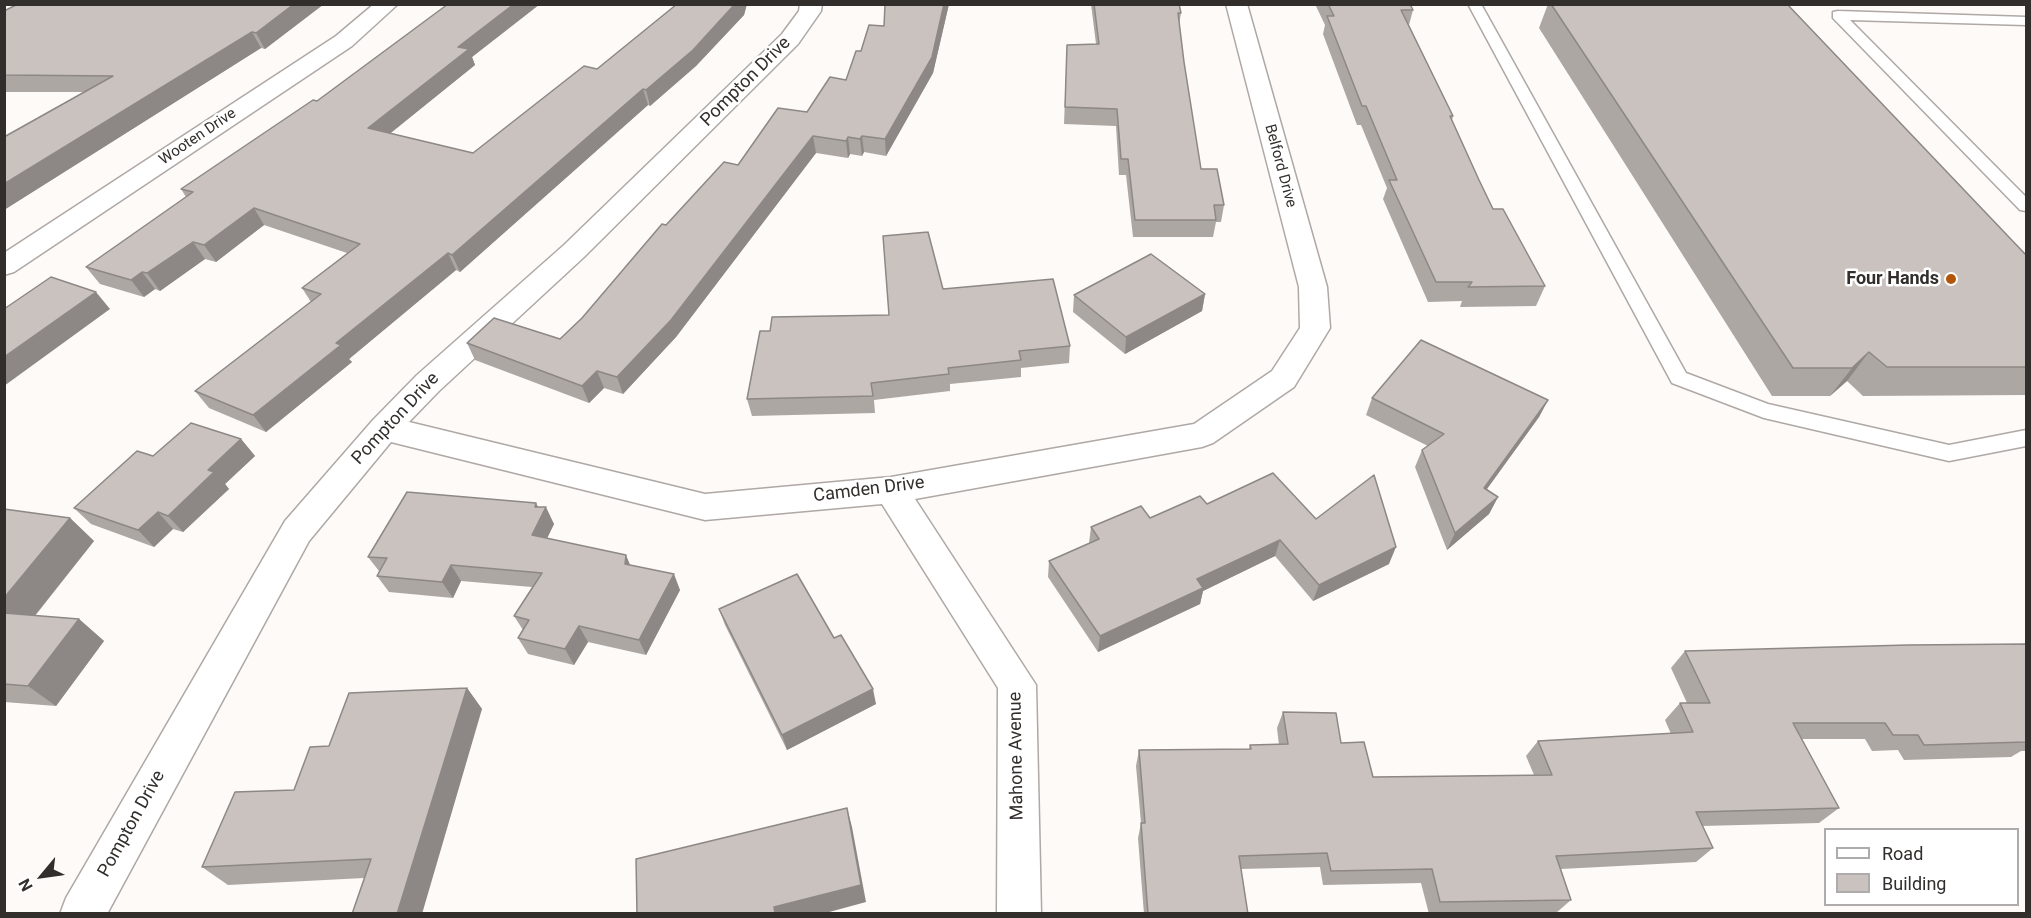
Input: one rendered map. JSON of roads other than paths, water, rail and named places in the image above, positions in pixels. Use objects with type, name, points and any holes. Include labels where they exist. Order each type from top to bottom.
[{"type":"street","name":"Wooten Drive","points":[[4,266],[344,41],[388,4]]},
{"type":"street","name":"Pompton Drive","points":[[82,914],[297,531],[384,428],[428,383],[574,251],[790,39],[810,11],[812,4]]},
{"type":"street","name":"Belford Drive","points":[[1236,4],[1313,287],[1315,328]]},
{"type":"street","name":"Camden Drive","points":[[384,428],[705,507],[891,490],[1202,435],[1283,379],[1315,328]]},
{"type":"street","name":"Mahone Avenue","points":[[891,490],[1017,685],[1019,914]]},
{"type":"lane","points":[[1474,4],[1679,378],[1764,411],[1949,453],[2026,438]]},
{"type":"lane","points":[[1918,4],[1934,18]]},
{"type":"lane","points":[[2026,21],[1838,15],[2026,206]]},
{"type":"place","name":"Four Hands","points":[[1951,279]]}]
